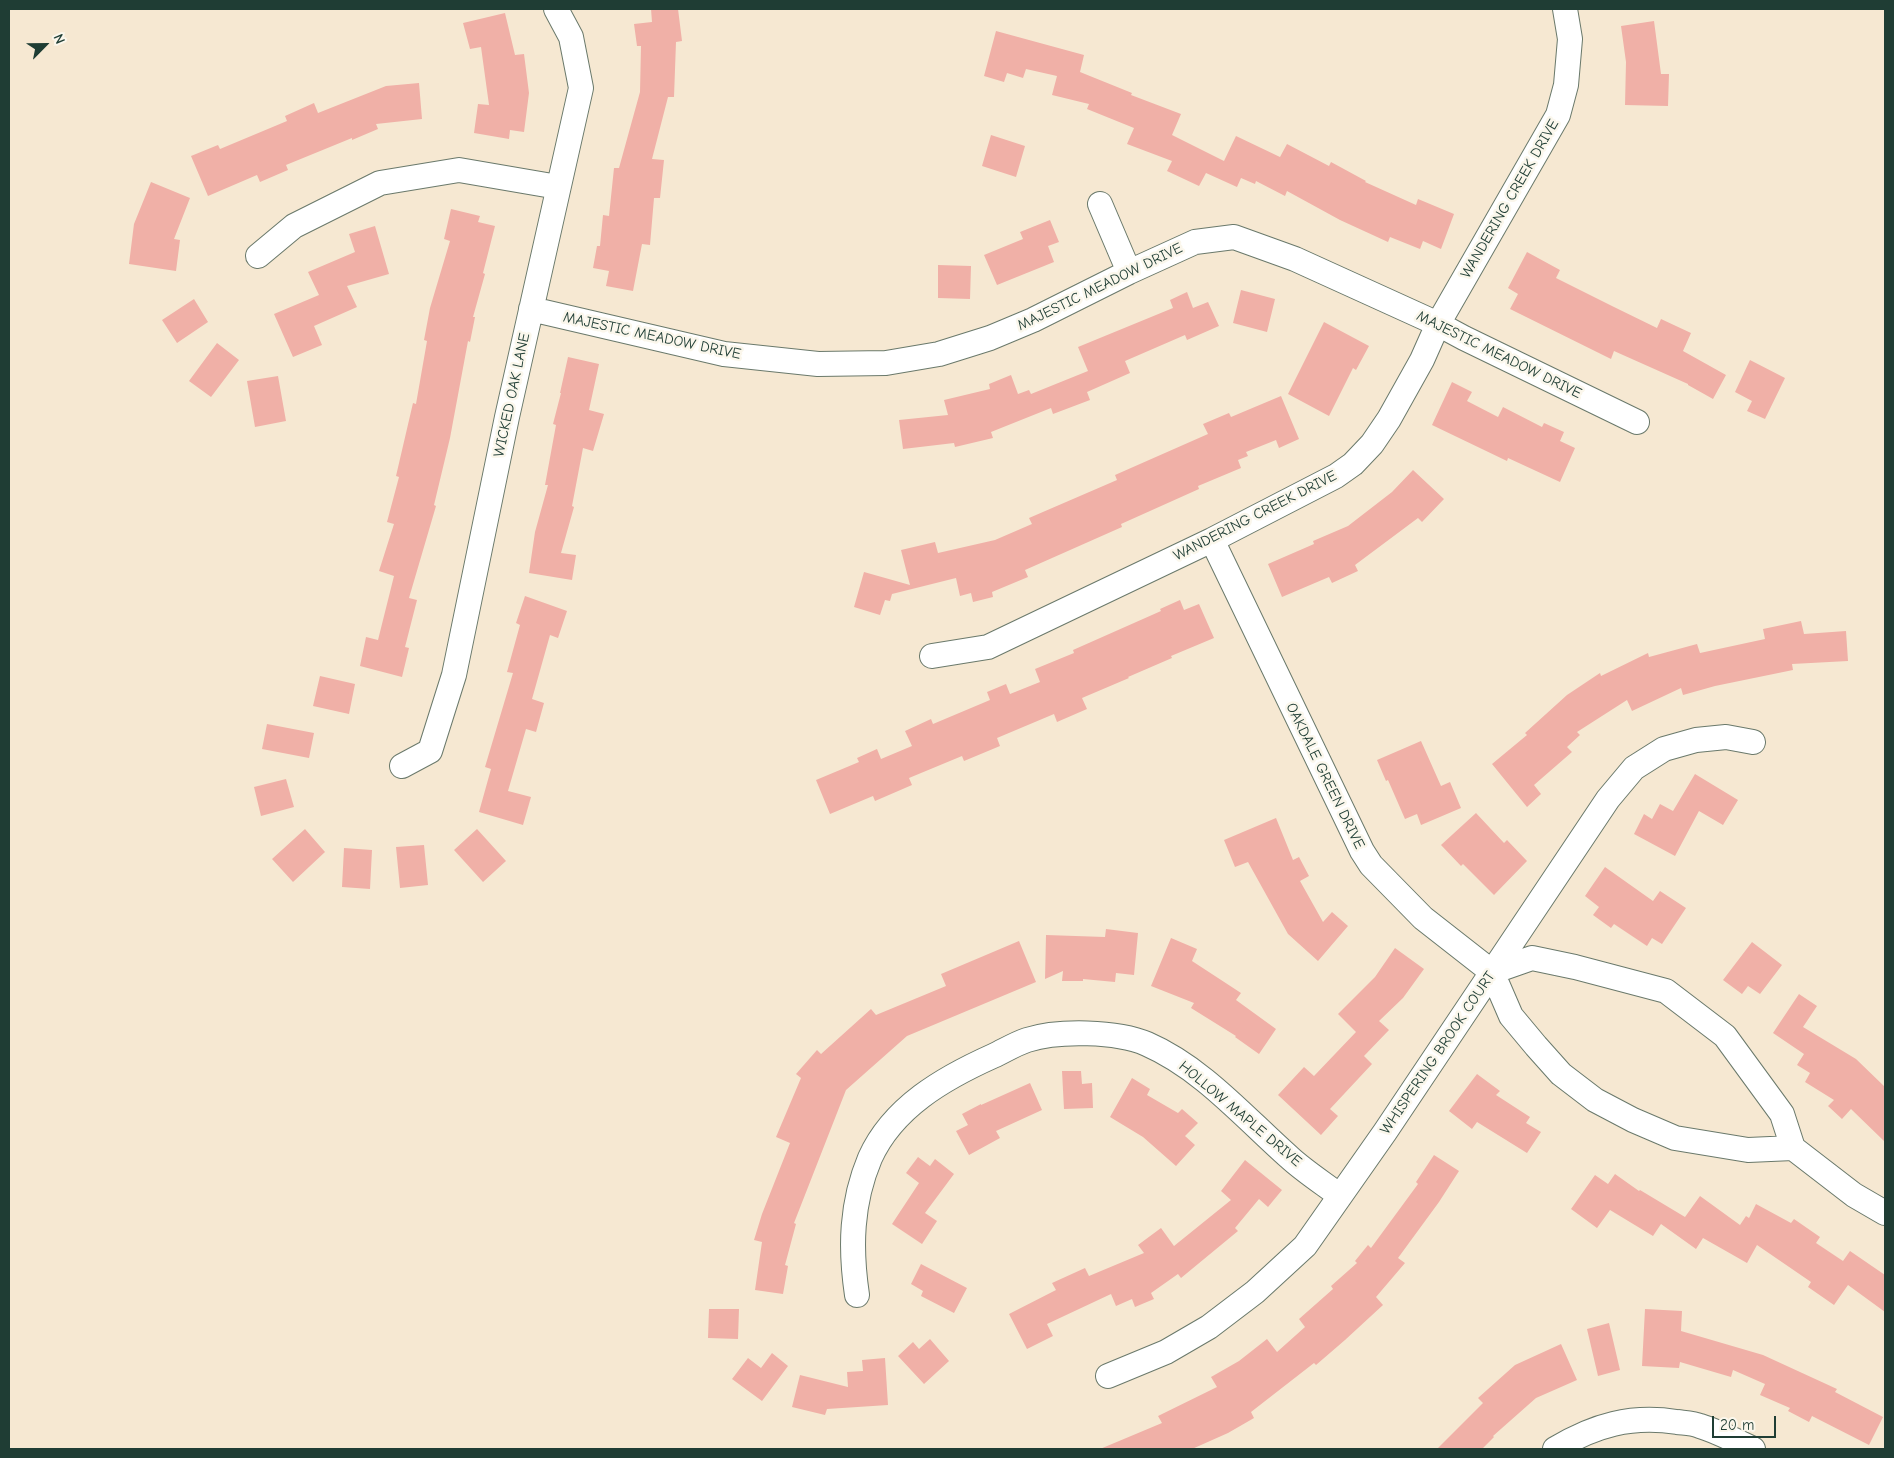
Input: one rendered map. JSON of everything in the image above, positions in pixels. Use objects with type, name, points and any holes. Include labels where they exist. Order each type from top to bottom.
[{"type":"street","name":"WICKED OAK LANE","points":[[402,766],[430,752],[454,675],[507,417],[581,88],[571,37],[556,9]]},
{"type":"street","name":"WANDERING CREEK DRIVE","points":[[932,656],[988,647],[1314,489],[1353,464],[1372,444],[1389,419],[1422,360],[1438,324],[1558,115],[1566,85],[1570,39],[1565,9]]},
{"type":"street","points":[[258,256],[294,226],[380,183],[459,170],[558,186]]},
{"type":"street","points":[[1100,204],[1130,272]]},
{"type":"street","name":"MAJESTIC MEADOW DRIVE","points":[[531,309],[724,354],[818,364],[886,363],[939,354],[990,338],[1033,320],[1195,242],[1234,237],[1295,259],[1438,324],[1638,422]]},
{"type":"street","name":"OAKDALE GREEN DRIVE","points":[[1212,540],[1362,852],[1371,865],[1423,918],[1492,972],[1511,1016],[1561,1074],[1595,1100],[1633,1120],[1675,1138],[1748,1150],[1793,1148]]},
{"type":"street","name":"WHISPERING BROOK COURT","points":[[1108,1376],[1166,1352],[1209,1327],[1256,1292],[1305,1246],[1385,1132],[1608,799],[1634,768],[1664,748],[1696,740],[1726,737],[1753,742]]},
{"type":"street","points":[[1492,972],[1532,958],[1575,967],[1666,991],[1725,1036],[1782,1114],[1793,1148],[1854,1195],[1885,1214]]},
{"type":"street","name":"HOLLOW MAPLE DRIVE","points":[[857,1295],[852,1266],[852,1231],[859,1193],[871,1157],[889,1128],[914,1102],[942,1080],[1028,1040],[1084,1033],[1114,1036],[1145,1043],[1177,1060],[1209,1084],[1291,1159],[1340,1196]]},
{"type":"street","points":[[1556,1449],[1596,1428],[1620,1422],[1644,1420],[1698,1425],[1754,1449]]},
{"type":"building","points":[[651,9],[678,9],[682,41],[676,42],[674,97],[668,97],[652,159],[664,160],[660,198],[654,198],[650,245],[642,244],[633,291],[606,286],[609,271],[593,268],[597,246],[600,246],[603,215],[609,216],[614,168],[619,168],[640,92],[641,46],[637,46],[634,24],[652,22]]},
{"type":"building","points":[[505,13],[515,55],[524,54],[529,93],[524,132],[510,130],[509,139],[474,133],[478,104],[489,105],[481,47],[470,49],[463,23]]},
{"type":"building","points":[[1654,21],[1661,74],[1669,74],[1668,106],[1625,105],[1626,62],[1621,26]]},
{"type":"building","points":[[996,31],[1084,55],[1080,72],[1132,93],[1131,95],[1181,114],[1172,135],[1224,161],[1236,136],[1280,157],[1287,144],[1329,166],[1331,162],[1365,182],[1416,205],[1418,199],[1454,214],[1441,249],[1423,241],[1420,249],[1390,237],[1388,242],[1340,220],[1287,191],[1285,196],[1256,181],[1255,184],[1241,178],[1237,187],[1206,173],[1199,186],[1167,171],[1172,161],[1127,144],[1134,128],[1087,109],[1089,104],[1052,95],[1057,76],[1026,69],[1023,78],[1007,73],[1004,82],[984,76]]},
{"type":"building","points":[[419,83],[422,119],[376,124],[378,129],[286,165],[288,170],[260,182],[257,175],[208,196],[191,156],[218,145],[220,149],[287,121],[285,116],[314,103],[318,113],[386,86]]},
{"type":"building","points":[[991,135],[1025,146],[1016,177],[982,166]]},
{"type":"building","points":[[151,182],[190,198],[174,239],[180,240],[176,271],[129,264],[134,224]]},
{"type":"building","points":[[451,209],[480,216],[478,222],[495,226],[483,273],[485,274],[473,317],[475,317],[470,342],[468,341],[450,438],[434,505],[436,506],[409,598],[417,600],[405,647],[409,648],[402,677],[360,666],[366,637],[378,640],[394,576],[379,571],[394,524],[387,522],[399,477],[396,476],[413,403],[416,404],[427,341],[424,340],[430,308],[450,241],[444,239]]},
{"type":"building","points":[[1050,220],[1059,242],[1048,246],[1054,262],[997,285],[984,255],[1023,239],[1020,232]]},
{"type":"building","points":[[375,226],[389,274],[347,286],[357,307],[314,326],[322,345],[293,357],[274,314],[319,295],[308,272],[355,252],[349,234]]},
{"type":"building","points":[[1527,252],[1560,270],[1556,278],[1614,307],[1657,328],[1661,319],[1691,333],[1683,351],[1726,375],[1713,399],[1688,384],[1614,351],[1611,359],[1510,309],[1518,294],[1508,288]]},
{"type":"building","points":[[938,265],[971,266],[970,299],[938,298]]},
{"type":"building","points":[[1241,290],[1275,299],[1267,332],[1233,323]]},
{"type":"building","points":[[1187,292],[1193,308],[1208,302],[1219,326],[1187,340],[1185,335],[1125,361],[1130,373],[1087,392],[1090,400],[1053,414],[1051,408],[991,432],[993,438],[955,447],[954,443],[903,449],[899,420],[948,415],[944,400],[990,389],[989,384],[1011,375],[1018,394],[1029,390],[1031,394],[1088,371],[1078,347],[1173,308],[1170,300]]},
{"type":"building","points":[[194,299],[208,322],[177,343],[162,320]]},
{"type":"building","points":[[1324,322],[1369,346],[1356,370],[1353,368],[1329,416],[1288,394]]},
{"type":"building","points":[[217,343],[239,360],[211,397],[189,381]]},
{"type":"building","points":[[568,357],[599,364],[589,410],[604,414],[593,451],[583,448],[572,506],[574,507],[561,553],[576,555],[572,580],[529,573],[535,532],[548,485],[545,485],[556,425],[553,424]]},
{"type":"building","points":[[1750,360],[1785,378],[1765,419],[1747,411],[1752,401],[1735,392]]},
{"type":"building","points":[[278,376],[286,421],[255,427],[247,381]]},
{"type":"building","points":[[1452,382],[1472,392],[1467,401],[1498,417],[1503,407],[1542,427],[1544,423],[1564,432],[1560,441],[1575,448],[1560,482],[1508,458],[1507,461],[1432,425]]},
{"type":"building","points":[[1281,396],[1299,439],[1279,448],[1276,440],[1246,452],[1248,456],[1238,460],[1241,468],[1198,486],[1199,489],[1121,524],[1122,527],[1025,570],[1028,577],[992,592],[993,597],[973,602],[971,593],[960,596],[956,578],[892,594],[890,601],[885,600],[880,615],[854,607],[864,572],[910,585],[901,550],[935,542],[938,553],[995,540],[1032,524],[1029,518],[1117,480],[1115,475],[1208,434],[1203,424],[1229,413],[1231,417]]},
{"type":"building","points":[[1413,470],[1444,499],[1422,522],[1418,518],[1355,565],[1358,571],[1332,583],[1329,577],[1282,597],[1268,564],[1314,544],[1313,541],[1348,526],[1392,492]]},
{"type":"building","points":[[525,596],[567,611],[558,638],[550,635],[532,699],[544,703],[536,732],[526,729],[508,791],[531,797],[523,825],[479,812],[491,769],[485,767],[513,673],[507,672],[520,625],[516,623]]},
{"type":"building","points":[[1180,600],[1184,610],[1199,604],[1214,638],[1082,698],[1087,709],[1057,722],[1054,714],[997,738],[1000,746],[964,761],[962,756],[909,778],[912,785],[875,801],[873,796],[830,814],[816,780],[859,762],[857,758],[877,749],[881,759],[912,746],[905,731],[931,719],[933,724],[990,700],[987,692],[1006,684],[1010,694],[1040,682],[1035,669],[1074,653],[1073,650],[1161,611],[1160,609]]},
{"type":"building","points":[[1801,621],[1804,634],[1846,631],[1848,661],[1792,664],[1793,670],[1715,686],[1683,695],[1681,688],[1632,711],[1627,700],[1577,732],[1580,735],[1567,747],[1572,752],[1534,785],[1541,794],[1527,807],[1492,764],[1527,735],[1525,733],[1567,695],[1600,673],[1601,676],[1648,653],[1649,657],[1697,644],[1700,653],[1765,639],[1763,629]]},
{"type":"building","points":[[320,676],[355,684],[349,714],[313,706]]},
{"type":"building","points":[[267,724],[314,733],[309,758],[262,749]]},
{"type":"building","points":[[1421,741],[1441,786],[1450,782],[1461,808],[1421,825],[1417,814],[1405,819],[1377,760]]},
{"type":"building","points":[[1695,774],[1738,800],[1723,825],[1699,811],[1675,856],[1634,834],[1644,814],[1652,819],[1660,804],[1673,811]]},
{"type":"building","points":[[286,779],[294,807],[261,816],[254,787]]},
{"type":"building","points":[[1476,813],[1504,843],[1507,840],[1527,861],[1494,895],[1463,864],[1461,866],[1441,845]]},
{"type":"building","points":[[1276,818],[1293,860],[1299,857],[1309,876],[1300,881],[1323,922],[1332,912],[1348,926],[1318,961],[1288,934],[1248,862],[1235,867],[1224,840]]},
{"type":"building","points":[[305,829],[325,852],[293,882],[272,859]]},
{"type":"building","points":[[477,829],[506,861],[483,882],[454,850]]},
{"type":"building","points":[[424,845],[428,885],[400,888],[396,847]]},
{"type":"building","points":[[344,848],[372,850],[370,889],[342,887]]},
{"type":"building","points":[[1605,867],[1653,901],[1660,891],[1686,908],[1662,944],[1652,938],[1647,946],[1614,924],[1611,928],[1593,915],[1599,907],[1585,896]]},
{"type":"building","points":[[1106,929],[1138,933],[1134,975],[1116,973],[1115,982],[1083,979],[1083,981],[1062,981],[1063,971],[1045,979],[1046,935],[1105,937]]},
{"type":"building","points":[[1171,938],[1197,949],[1192,961],[1241,993],[1236,1000],[1276,1029],[1259,1054],[1236,1036],[1191,1008],[1194,1003],[1151,986]]},
{"type":"building","points":[[1019,941],[1036,982],[907,1036],[846,1090],[794,1223],[796,1224],[785,1265],[788,1266],[783,1294],[755,1290],[762,1242],[754,1240],[762,1214],[790,1143],[776,1137],[801,1078],[796,1074],[817,1050],[821,1054],[871,1009],[876,1015],[946,986],[941,974]]},
{"type":"building","points":[[1752,942],[1782,965],[1760,994],[1748,986],[1742,994],[1723,980]]},
{"type":"building","points":[[1395,948],[1424,969],[1403,998],[1379,1021],[1389,1030],[1364,1056],[1372,1064],[1330,1109],[1338,1116],[1321,1135],[1278,1095],[1304,1067],[1314,1076],[1356,1032],[1338,1014],[1375,977]]},
{"type":"building","points":[[1799,994],[1817,1006],[1803,1027],[1856,1059],[1885,1087],[1885,1142],[1851,1109],[1842,1119],[1828,1106],[1834,1100],[1805,1082],[1810,1073],[1797,1065],[1804,1054],[1773,1033]]},
{"type":"building","points":[[1062,1071],[1081,1071],[1082,1084],[1092,1083],[1093,1108],[1064,1109]]},
{"type":"building","points":[[1477,1074],[1500,1091],[1496,1095],[1530,1117],[1526,1123],[1541,1132],[1527,1153],[1477,1122],[1472,1129],[1449,1111]]},
{"type":"building","points":[[1132,1078],[1150,1089],[1147,1095],[1178,1113],[1182,1109],[1198,1123],[1185,1136],[1195,1145],[1176,1166],[1143,1137],[1110,1117]]},
{"type":"building","points":[[1030,1083],[1042,1110],[996,1131],[1000,1138],[969,1155],[956,1131],[968,1125],[962,1114]]},
{"type":"building","points":[[1434,1155],[1459,1171],[1398,1258],[1405,1263],[1376,1297],[1383,1305],[1345,1340],[1316,1365],[1314,1363],[1251,1412],[1254,1418],[1228,1433],[1192,1449],[1100,1449],[1162,1423],[1158,1416],[1217,1387],[1211,1377],[1239,1361],[1267,1339],[1277,1352],[1305,1327],[1299,1319],[1333,1289],[1331,1286],[1357,1263],[1355,1261],[1368,1245],[1371,1248],[1418,1184],[1416,1182]]},
{"type":"building","points":[[918,1157],[930,1166],[935,1159],[954,1174],[925,1213],[937,1221],[922,1244],[892,1224],[919,1183],[906,1173]]},
{"type":"building","points":[[1245,1160],[1282,1190],[1268,1207],[1259,1199],[1235,1228],[1238,1231],[1181,1278],[1178,1274],[1151,1293],[1154,1299],[1135,1307],[1132,1299],[1116,1306],[1111,1294],[1047,1324],[1053,1336],[1027,1349],[1009,1314],[1056,1290],[1052,1283],[1085,1268],[1089,1276],[1144,1253],[1138,1245],[1161,1228],[1174,1246],[1231,1200],[1221,1191]]},
{"type":"building","points":[[1615,1174],[1639,1191],[1685,1217],[1700,1196],[1740,1225],[1746,1216],[1749,1218],[1756,1204],[1791,1223],[1794,1219],[1820,1237],[1816,1243],[1843,1261],[1850,1251],[1885,1275],[1885,1312],[1848,1285],[1834,1305],[1808,1287],[1811,1282],[1757,1245],[1747,1263],[1703,1238],[1696,1249],[1661,1224],[1653,1236],[1610,1210],[1597,1228],[1571,1209],[1595,1175],[1608,1184]]},
{"type":"building","points":[[921,1264],[967,1288],[954,1313],[921,1296],[923,1291],[911,1284]]},
{"type":"building","points":[[709,1309],[739,1309],[738,1339],[708,1338]]},
{"type":"building","points":[[1645,1309],[1682,1311],[1681,1331],[1763,1355],[1837,1389],[1835,1392],[1883,1417],[1869,1445],[1812,1416],[1809,1422],[1788,1411],[1790,1408],[1760,1395],[1765,1384],[1733,1370],[1731,1377],[1680,1362],[1679,1368],[1642,1366]]},
{"type":"building","points":[[1609,1323],[1620,1370],[1598,1376],[1587,1329]]},
{"type":"building","points":[[930,1339],[949,1361],[924,1384],[898,1356],[913,1342],[919,1349]]},
{"type":"building","points":[[1561,1344],[1577,1380],[1536,1398],[1493,1436],[1482,1449],[1437,1449],[1483,1403],[1478,1398],[1515,1365]]},
{"type":"building","points":[[772,1353],[788,1366],[762,1401],[732,1379],[748,1358],[761,1368]]},
{"type":"building","points":[[885,1358],[888,1405],[827,1409],[825,1415],[792,1407],[800,1375],[848,1387],[847,1372],[863,1371],[862,1360]]}]
